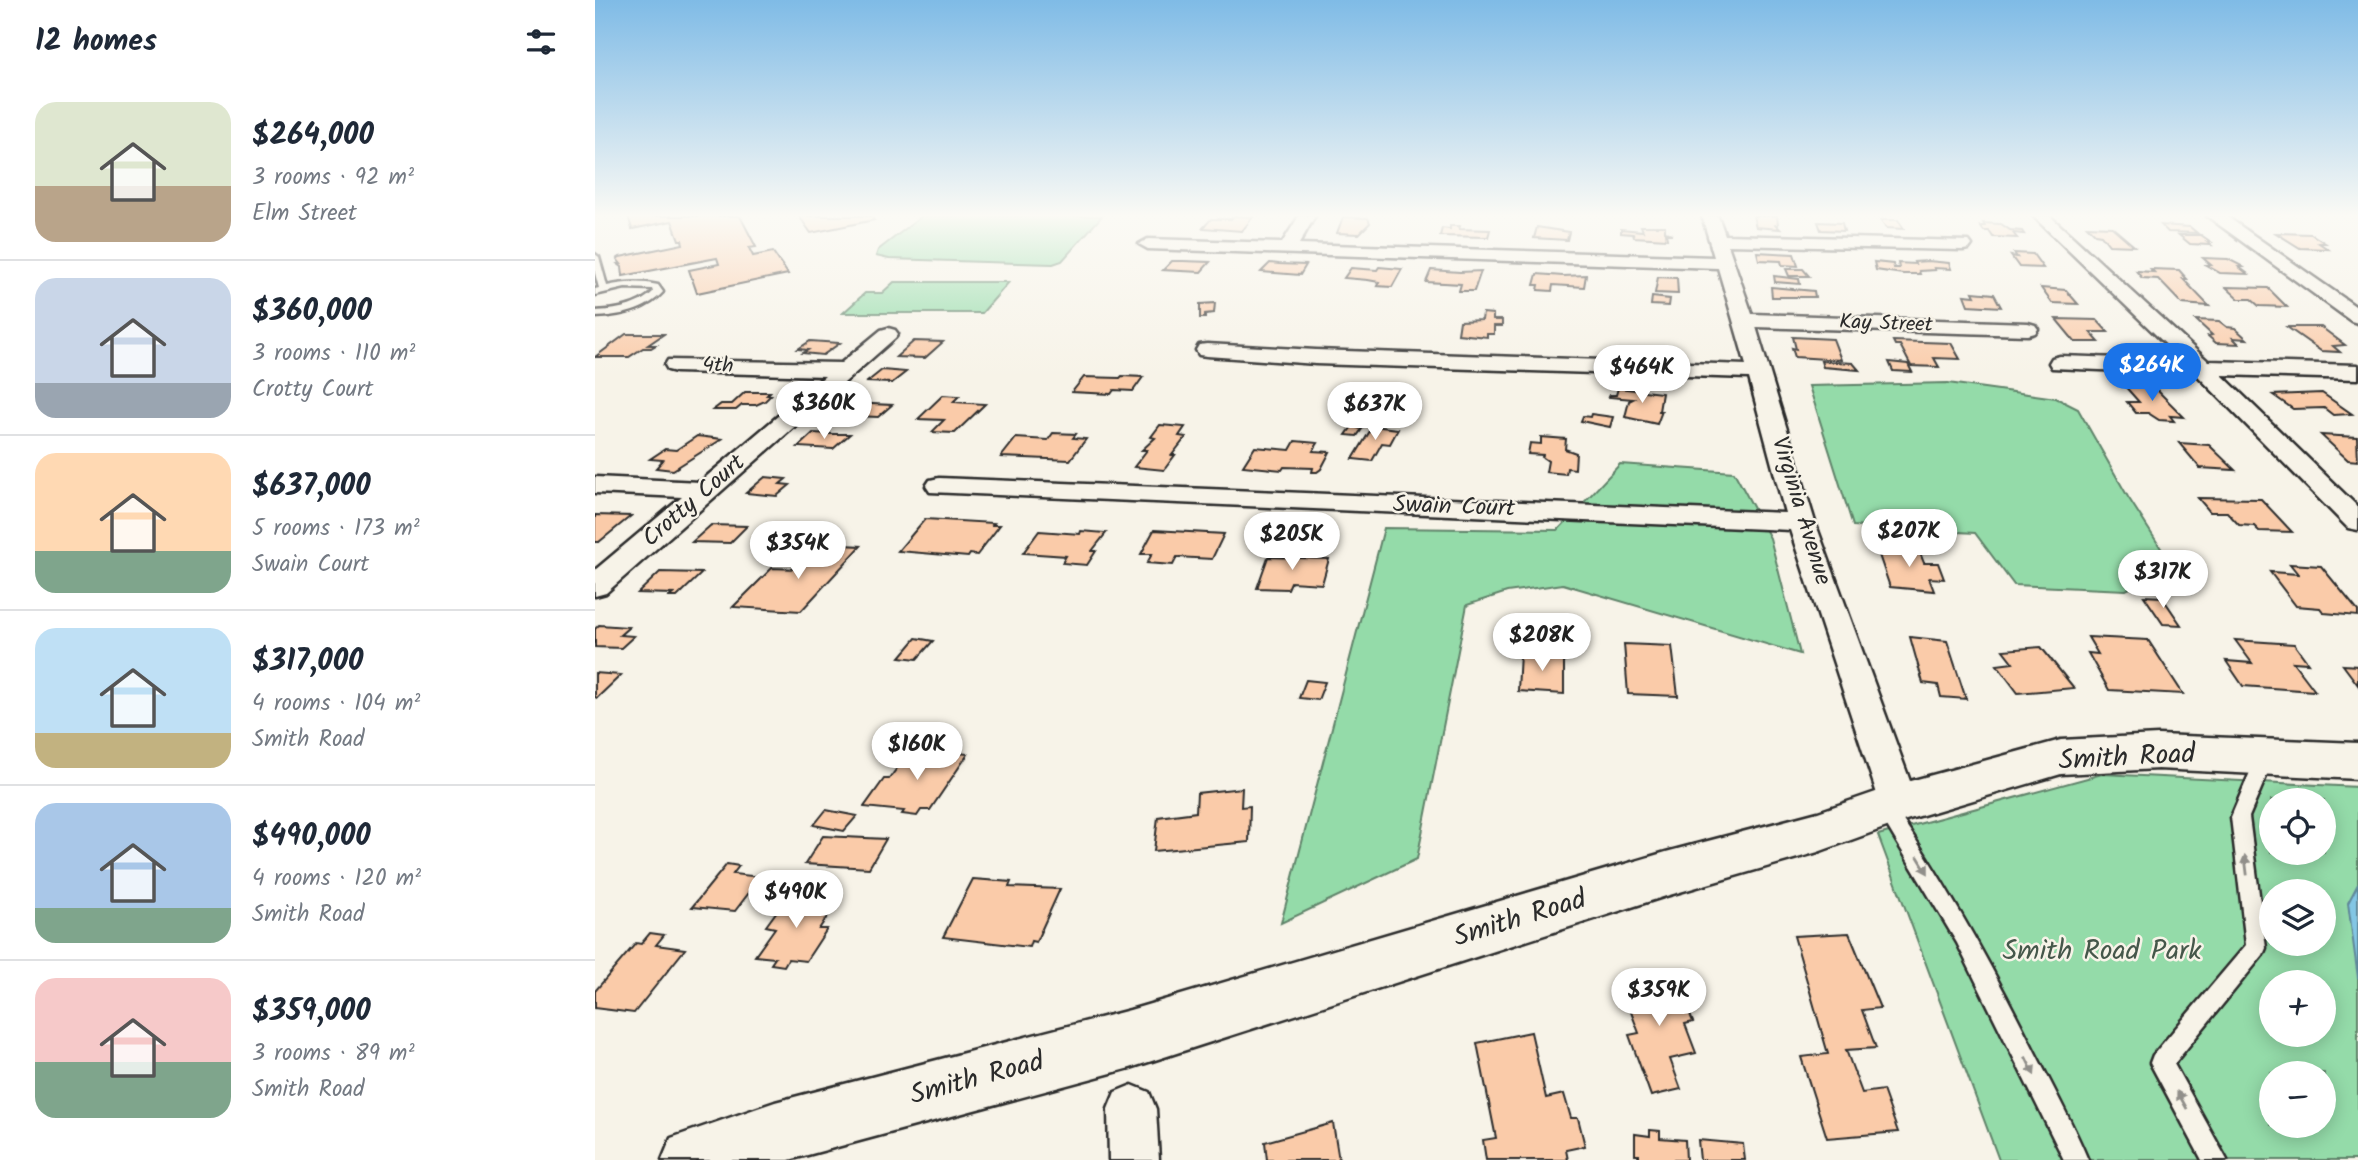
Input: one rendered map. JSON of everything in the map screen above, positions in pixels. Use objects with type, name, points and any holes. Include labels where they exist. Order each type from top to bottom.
[{"type":"street","name":"Virginia Avenue","points":[[1728,270],[1801,522],[1892,805]]},
{"type":"street","points":[[2099,270],[2202,367],[2358,522]]},
{"type":"street","points":[[2292,270],[2358,317]]},
{"type":"street","name":"Kay Street","points":[[1744,320],[2028,329]]},
{"type":"street","name":"Crotty Court","points":[[595,586],[888,334]]},
{"type":"street","points":[[1207,350],[1316,357],[1759,372]]},
{"type":"street","points":[[2060,363],[2358,372]]},
{"type":"street","name":"4th","points":[[676,365],[845,370]]},
{"type":"street","points":[[595,485],[707,490]]},
{"type":"street","name":"Swain Court","points":[[939,486],[1801,522]]},
{"type":"street","name":"Smith Road","points":[[693,1160],[775,1133],[1130,1039],[1666,874],[1818,832],[1892,805],[2061,757],[2158,752],[2358,761]]},
{"type":"street","points":[[1132,1110],[1134,1160]]},
{"type":"lane","points":[[595,314],[634,307],[654,297],[658,292],[655,287],[644,285],[600,291],[597,270]]},
{"type":"lane","points":[[2215,1160],[2161,1063],[2256,948],[2240,817],[2266,756]]},
{"type":"lane","points":[[1892,805],[1911,845],[1972,948],[2076,1160]]},
{"type":"green space","points":[[894,282],[1009,282],[982,313],[843,313],[865,293],[882,293]]},
{"type":"green space","points":[[1948,383],[2056,398],[2078,409],[2128,497],[2173,567],[2126,590],[2014,585],[1975,533],[1853,526],[1809,386]]},
{"type":"green space","points":[[1620,464],[1734,472],[1770,538],[1800,654],[1563,584],[1507,592],[1467,605],[1417,859],[1281,923],[1384,528],[1558,530]]},
{"type":"green space","name":"Smith Road Park","points":[[2102,774],[2358,787],[2358,1160],[1999,1160],[1878,835]]},
{"type":"water","points":[[2358,884],[2358,978],[2348,903]]},
{"type":"building","points":[[622,270],[654,270],[623,276]]},
{"type":"building","points":[[689,270],[785,270],[788,274],[697,293]]},
{"type":"building","points":[[1166,270],[1203,270],[1201,272]]},
{"type":"building","points":[[1263,270],[1303,270],[1300,275],[1261,272]]},
{"type":"building","points":[[1350,270],[1401,270],[1392,287],[1377,286],[1379,282],[1344,278]]},
{"type":"building","points":[[1431,270],[1481,271],[1474,291],[1459,291],[1461,284],[1426,282]]},
{"type":"building","points":[[1786,270],[1804,270],[1809,276],[1789,276]]},
{"type":"building","points":[[1877,270],[1933,270],[1919,271],[1920,274]]},
{"type":"building","points":[[2152,270],[2179,270],[2187,279],[2183,279],[2209,306],[2182,304],[2158,279],[2142,278],[2136,271],[2154,272]]},
{"type":"building","points":[[2215,270],[2243,270],[2248,274],[2220,273]]},
{"type":"building","points":[[1537,274],[1586,275],[1584,287],[1553,285],[1552,291],[1538,290],[1539,285],[1534,285]]},
{"type":"building","points":[[1774,276],[1799,279],[1800,284],[1775,282]]},
{"type":"building","points":[[1658,277],[1677,278],[1678,294],[1655,293]]},
{"type":"building","points":[[1771,287],[1814,291],[1815,297],[1772,297]]},
{"type":"building","points":[[2226,287],[2268,288],[2287,307],[2259,306],[2251,299],[2239,299]]},
{"type":"building","points":[[2041,288],[2066,290],[2078,304],[2052,303]]},
{"type":"building","points":[[1973,292],[1994,294],[2001,307],[1968,305],[1964,295],[1975,296]]},
{"type":"building","points":[[1652,297],[1670,299],[1669,306],[1651,305]]},
{"type":"building","points":[[1215,303],[1214,313],[1200,318],[1200,304]]},
{"type":"building","points":[[1483,313],[1493,314],[1493,320],[1502,320],[1502,326],[1494,326],[1494,334],[1487,334],[1487,337],[1458,334],[1460,321],[1482,320]]},
{"type":"building","points":[[2056,319],[2097,320],[2108,332],[2090,332],[2099,342],[2075,342]]},
{"type":"building","points":[[2196,320],[2219,321],[2227,327],[2235,328],[2247,339],[2233,338],[2239,344],[2216,343],[2208,336],[2212,335]]},
{"type":"building","points":[[2287,327],[2321,327],[2345,345],[2333,346],[2340,352],[2321,351]]},
{"type":"building","points":[[626,334],[664,334],[648,345],[656,345],[643,348],[629,357],[595,357]]},
{"type":"building","points":[[1793,337],[1833,339],[1841,360],[1795,357]]},
{"type":"building","points":[[810,341],[840,343],[823,355],[803,353],[808,350],[798,349]]},
{"type":"building","points":[[914,341],[943,342],[925,358],[896,357]]},
{"type":"building","points":[[1893,341],[1951,343],[1960,359],[1934,358],[1939,367],[1911,366],[1900,345],[1895,345]]},
{"type":"building","points":[[1821,361],[1853,363],[1859,370],[1823,367]]},
{"type":"building","points":[[1889,362],[1908,364],[1912,372],[1893,371]]},
{"type":"building","points":[[882,370],[906,372],[892,383],[867,382]]},
{"type":"building","points":[[1084,377],[1143,377],[1133,391],[1114,390],[1111,394],[1072,392]]},
{"type":"building","points":[[2123,384],[2152,385],[2184,417],[2170,416],[2174,421],[2159,420],[2148,413],[2136,413],[2127,402],[2139,402]]},
{"type":"building","points":[[1618,388],[1662,393],[1659,411],[1662,411],[1657,424],[1625,417],[1629,401],[1633,399],[1609,397],[1616,395]]},
{"type":"building","points":[[745,392],[770,392],[767,395],[771,395],[756,405],[742,405],[736,410],[713,410],[721,404],[732,404]]},
{"type":"building","points":[[2322,393],[2352,414],[2333,415],[2324,408],[2293,409],[2273,395]]},
{"type":"building","points":[[943,395],[959,396],[953,402],[985,404],[955,433],[932,432],[944,420],[918,419]]},
{"type":"building","points":[[849,403],[892,405],[878,417],[835,415]]},
{"type":"building","points":[[1591,414],[1613,417],[1610,427],[1581,421],[1583,416],[1590,417]]},
{"type":"building","points":[[1354,424],[1360,425],[1358,428],[1362,429],[1357,436],[1346,435]]},
{"type":"building","points":[[1160,425],[1185,427],[1179,436],[1186,437],[1164,470],[1134,467],[1147,450],[1142,450],[1155,438],[1151,437]]},
{"type":"building","points":[[1373,426],[1398,429],[1390,444],[1382,443],[1372,461],[1353,459]]},
{"type":"building","points":[[813,433],[850,434],[833,449],[798,447]]},
{"type":"building","points":[[1053,433],[1076,434],[1073,438],[1086,439],[1070,460],[1001,457],[1016,438],[1048,440]]},
{"type":"building","points":[[2321,435],[2357,437],[2358,461],[2348,460]]},
{"type":"building","points":[[697,436],[722,439],[673,470],[656,468],[663,460],[650,459],[665,449],[676,450]]},
{"type":"building","points":[[1541,437],[1566,439],[1565,449],[1576,453],[1575,469],[1567,468],[1566,474],[1546,472],[1548,461],[1543,455],[1528,454],[1530,443],[1541,444]]},
{"type":"building","points":[[1295,441],[1318,443],[1313,451],[1330,452],[1321,469],[1312,472],[1313,468],[1284,467],[1282,470],[1243,466],[1255,447],[1290,450]]},
{"type":"building","points":[[2179,443],[2209,445],[2235,470],[2200,468]]},
{"type":"building","points":[[765,477],[786,479],[780,484],[790,485],[777,496],[746,493]]},
{"type":"building","points":[[2198,498],[2261,499],[2292,532],[2259,531],[2254,526],[2239,525],[2227,512],[2210,512]]},
{"type":"building","points":[[595,515],[631,516],[599,542],[595,542]]},
{"type":"building","points":[[925,519],[1000,525],[977,555],[970,554],[968,557],[898,551]]},
{"type":"building","points":[[711,525],[747,526],[730,543],[692,542]]},
{"type":"building","points":[[1154,530],[1224,534],[1212,559],[1177,557],[1173,565],[1147,563],[1152,554],[1141,554]]},
{"type":"building","points":[[1039,531],[1106,533],[1092,551],[1096,551],[1087,565],[1062,563],[1066,556],[1023,553]]},
{"type":"building","points":[[823,544],[861,546],[801,611],[733,607],[772,568],[798,569]]},
{"type":"building","points":[[1881,545],[1918,548],[1924,563],[1938,563],[1944,579],[1929,578],[1934,591],[1890,587],[1879,555],[1885,555]]},
{"type":"building","points":[[1268,557],[1329,559],[1322,584],[1291,582],[1288,589],[1257,588]]},
{"type":"building","points":[[2290,564],[2321,566],[2358,611],[2358,616],[2324,613],[2320,608],[2296,606],[2270,572],[2298,574]]},
{"type":"building","points":[[660,572],[702,573],[677,597],[669,597],[673,594],[638,593]]},
{"type":"building","points":[[2144,596],[2162,597],[2181,625],[2163,624]]},
{"type":"building","points":[[1521,616],[1564,618],[1564,653],[1520,650]]},
{"type":"building","points":[[599,625],[629,627],[620,635],[634,636],[621,648],[595,647],[595,629]]},
{"type":"building","points":[[1910,637],[1947,641],[1966,699],[1941,697],[1938,685],[1923,683]]},
{"type":"building","points":[[2088,637],[2148,640],[2183,694],[2109,690],[2088,653],[2098,654]]},
{"type":"building","points":[[916,638],[933,641],[917,659],[900,657]]},
{"type":"building","points":[[2235,640],[2294,644],[2308,663],[2293,662],[2315,691],[2243,686],[2226,661],[2252,663]]},
{"type":"building","points":[[1624,644],[1672,646],[1678,696],[1628,694]]},
{"type":"building","points":[[2041,647],[2074,688],[2018,693],[1997,665],[2013,663],[2003,650]]},
{"type":"building","points":[[1520,653],[1564,655],[1564,694],[1518,691]]},
{"type":"building","points":[[2343,665],[2358,666],[2358,685]]},
{"type":"building","points":[[595,673],[621,675],[597,698]]},
{"type":"building","points":[[1306,680],[1325,682],[1318,700],[1299,698]]},
{"type":"building","points":[[912,748],[968,754],[930,810],[921,810],[917,816],[902,814],[904,811],[864,807],[884,779],[889,779]]},
{"type":"building","points":[[1242,788],[1241,807],[1250,806],[1249,842],[1154,851],[1158,817],[1196,812],[1197,793]]},
{"type":"building","points":[[826,810],[857,816],[844,831],[814,825]]},
{"type":"building","points":[[823,836],[886,839],[869,868],[805,864]]},
{"type":"building","points":[[727,864],[739,866],[733,874],[761,877],[735,911],[692,907]]},
{"type":"building","points":[[973,879],[1011,882],[1009,887],[1060,889],[1036,942],[1031,941],[1029,947],[943,937]]},
{"type":"building","points":[[798,898],[837,902],[819,929],[827,929],[806,961],[788,959],[784,966],[771,964],[775,958],[755,956],[775,928],[766,926],[785,900],[796,901]]},
{"type":"building","points":[[650,933],[664,935],[656,945],[685,949],[634,1013],[595,1008],[595,991],[636,943],[641,944]]},
{"type":"building","points":[[1849,933],[1880,1008],[1862,1010],[1876,1048],[1846,1050],[1862,1093],[1883,1090],[1898,1132],[1827,1138],[1801,1057],[1828,1054],[1794,936]]},
{"type":"building","points":[[1659,969],[1664,980],[1675,977],[1693,1022],[1685,1024],[1696,1053],[1670,1059],[1681,1089],[1651,1096],[1629,1035],[1639,1033],[1623,991],[1629,989],[1625,976]]},
{"type":"building","points":[[1531,1032],[1546,1098],[1564,1094],[1571,1118],[1578,1118],[1585,1146],[1566,1150],[1568,1160],[1486,1160],[1483,1140],[1496,1138],[1477,1043]]},
{"type":"building","points":[[1333,1123],[1339,1160],[1267,1160],[1265,1142]]},
{"type":"building","points":[[1650,1130],[1660,1131],[1660,1138],[1685,1140],[1686,1160],[1639,1160],[1639,1155],[1635,1155],[1635,1134],[1650,1136]]},
{"type":"building","points":[[1698,1140],[1743,1144],[1745,1160],[1700,1160]]}]
